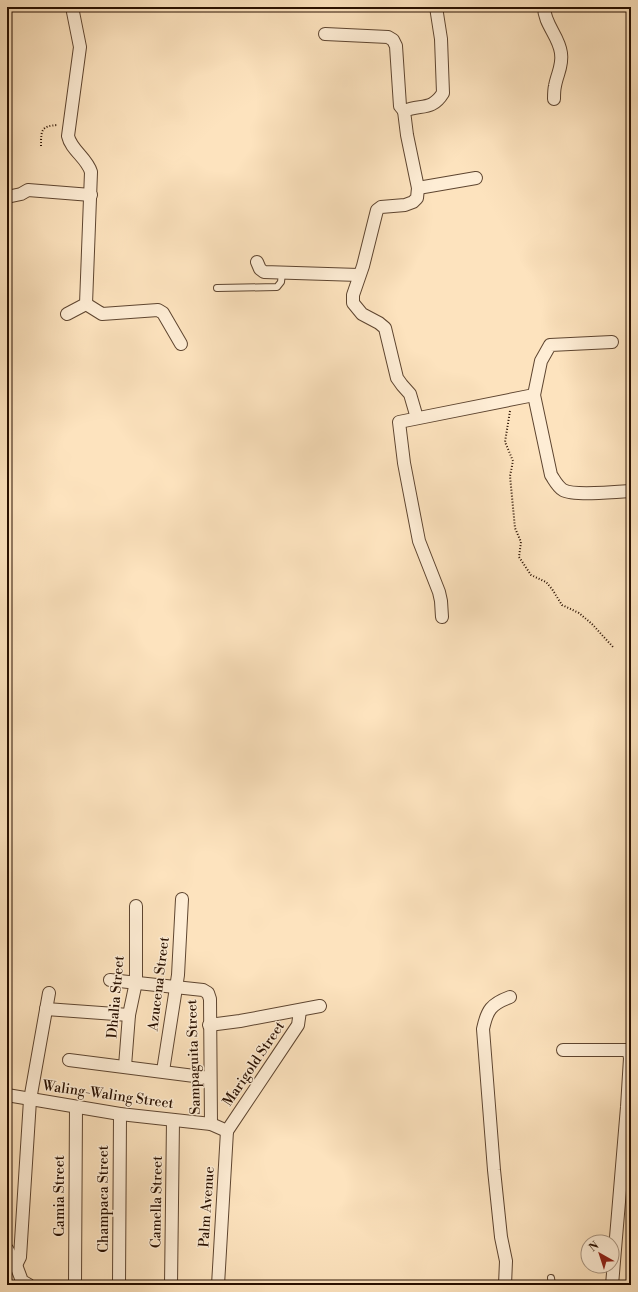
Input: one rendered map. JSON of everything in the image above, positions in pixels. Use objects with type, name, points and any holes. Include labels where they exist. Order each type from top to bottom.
[{"type":"street","points":[[72,7],[80,47],[69,124],[69,141],[90,168],[91,172],[86,304]]},
{"type":"street","points":[[404,111],[421,106],[433,105],[439,100],[443,93],[441,39],[436,7]]},
{"type":"street","points":[[544,7],[544,15],[558,41],[561,54],[560,72],[555,86],[554,99]]},
{"type":"street","points":[[325,34],[388,37],[393,40],[396,46],[400,106],[404,111],[407,135],[418,188],[417,198],[414,202],[405,205],[381,207],[377,210],[363,266],[353,294],[353,303],[362,314],[385,328],[397,378],[410,394],[417,418]]},
{"type":"street","points":[[418,188],[476,178]]},
{"type":"street","points":[[7,197],[20,194],[28,190],[91,195]]},
{"type":"street","points":[[257,262],[260,270],[264,272],[359,275]]},
{"type":"street","points":[[67,314],[86,304]]},
{"type":"street","points":[[86,304],[102,314],[158,310],[163,313],[181,344]]},
{"type":"street","points":[[612,342],[550,345],[541,361],[534,395],[551,475],[558,486],[564,491],[579,493],[631,491]]},
{"type":"street","points":[[442,616],[439,592],[419,541],[404,463],[399,422],[534,395]]},
{"type":"street","name":"Azucena Street","points":[[163,1071],[176,986],[182,899]]},
{"type":"street","name":"Dhalia Street","points":[[125,1066],[130,1015],[136,982],[136,906]]},
{"type":"street","name":"Sampaguita Street","points":[[110,980],[176,986],[203,990],[208,993],[210,998],[209,1025],[211,1124]]},
{"type":"street","points":[[16,1266],[20,1257],[30,1100],[49,993]]},
{"type":"street","points":[[505,1285],[506,1261],[501,1237],[494,1170],[483,1029],[489,1010],[498,1002],[510,997]]},
{"type":"street","points":[[209,1025],[300,1011],[320,1006]]},
{"type":"street","points":[[46,1009],[130,1015]]},
{"type":"street","name":"Marigold Street","points":[[227,1131],[298,1025],[300,1011]]},
{"type":"street","points":[[563,1050],[626,1050],[629,1053],[629,1107],[612,1285]]},
{"type":"street","points":[[69,1060],[210,1078]]},
{"type":"street","name":"Waling-Waling Street","points":[[7,1095],[120,1114],[211,1124],[227,1131]]},
{"type":"street","name":"Camia Street","points":[[75,1285],[76,1107]]},
{"type":"street","name":"Champaca Street","points":[[119,1285],[120,1114]]},
{"type":"street","name":"Camella Street","points":[[170,1285],[174,1120]]},
{"type":"street","name":"Palm Avenue","points":[[218,1285],[227,1131]]},
{"type":"street","points":[[7,1249],[22,1281],[29,1285]]},
{"type":"lane","points":[[217,288],[277,287],[281,282],[282,273]]},
{"type":"path","points":[[41,146],[41,134],[43,129],[47,126],[69,124]]},
{"type":"path","points":[[512,399],[505,442],[513,461],[510,476],[515,528],[521,542],[519,556],[531,575],[546,582],[552,588],[562,604],[579,613],[592,624],[613,647]]}]
